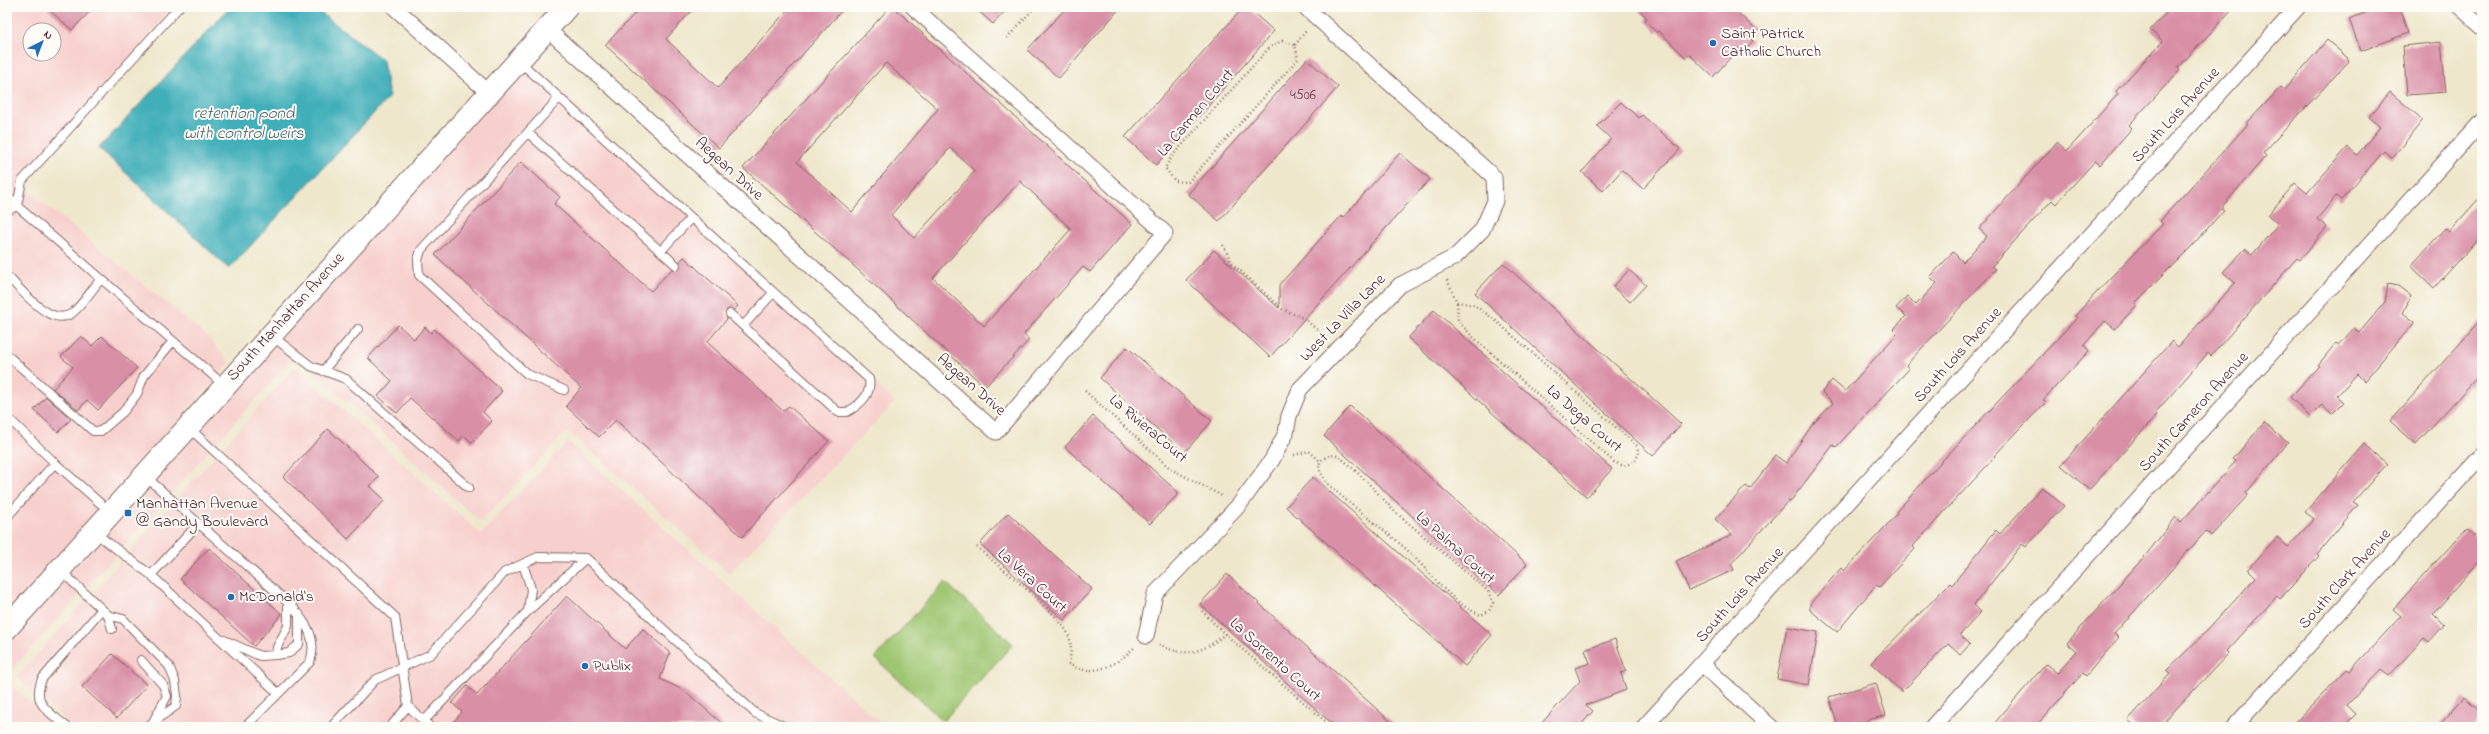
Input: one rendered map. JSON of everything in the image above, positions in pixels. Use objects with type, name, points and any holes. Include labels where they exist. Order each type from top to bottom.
[{"type":"main road","name":"South Manhattan Avenue","points":[[7,628],[270,334],[567,7]]},
{"type":"street","points":[[394,7],[489,93]]},
{"type":"street","name":"Aegean Drive","points":[[547,29],[996,432],[1165,233],[913,7]]},
{"type":"street","name":"West La Villa Lane","points":[[1146,636],[1155,594],[1239,505],[1272,460],[1286,433],[1289,416],[1300,389],[1337,348],[1400,285],[1455,258],[1482,230],[1495,201],[1494,177],[1305,7]]},
{"type":"street","name":"South Lois Avenue","points":[[1644,727],[2298,7]]},
{"type":"street","points":[[2460,7],[2482,27]]},
{"type":"street","name":"South Cameron Avenue","points":[[1932,727],[2482,121]]},
{"type":"street","name":"South Clark Avenue","points":[[2234,727],[2482,455]]},
{"type":"street","points":[[1702,664],[1771,727]]},
{"type":"lane","points":[[7,211],[18,203],[22,181],[178,7]]},
{"type":"lane","points":[[519,61],[869,379],[870,387],[868,394],[848,412],[838,412],[730,314]]},
{"type":"lane","points":[[559,98],[421,250],[418,260],[419,275],[527,374],[564,390]]},
{"type":"lane","points":[[528,132],[676,265]]},
{"type":"lane","points":[[7,201],[18,203],[224,386]]},
{"type":"lane","points":[[661,251],[691,218]]},
{"type":"lane","points":[[7,276],[47,314],[60,318],[72,313],[101,278]]},
{"type":"lane","points":[[743,326],[773,293]]},
{"type":"lane","points":[[323,371],[358,329]]},
{"type":"lane","points":[[270,334],[311,366],[346,379],[469,488]]},
{"type":"lane","points":[[7,355],[93,431],[102,431],[123,412],[137,394],[144,376],[173,341]]},
{"type":"lane","points":[[7,417],[55,464],[111,512]]},
{"type":"lane","points":[[188,427],[395,617],[408,706],[427,724],[528,611],[586,558]]},
{"type":"lane","points":[[7,517],[55,464]]},
{"type":"lane","points":[[144,475],[288,602],[306,624],[315,648],[310,662],[245,727]]},
{"type":"lane","points":[[150,575],[199,523]]},
{"type":"lane","points":[[94,532],[150,575],[278,693]]},
{"type":"lane","points":[[331,727],[375,680],[403,669],[431,654],[505,572],[538,557],[586,558],[755,713],[786,727]]},
{"type":"lane","points":[[523,564],[531,589],[528,611]]},
{"type":"lane","points":[[59,570],[105,612],[123,619],[169,666],[175,681],[177,696],[176,706],[149,725]]},
{"type":"lane","points":[[276,655],[277,647],[288,626],[288,602]]},
{"type":"lane","points":[[105,612],[112,629]]},
{"type":"lane","points":[[67,727],[41,704],[37,691],[42,679],[105,612]]},
{"type":"lane","points":[[217,637],[260,656],[289,653],[299,644],[299,614]]},
{"type":"lane","points":[[141,660],[163,685],[167,696],[149,725]]},
{"type":"lane","points":[[390,727],[408,706]]},
{"type":"path","points":[[1007,38],[1035,7]]},
{"type":"path","name":"La Carmen Court","points":[[1282,41],[1295,45],[1298,58],[1293,64],[1188,182],[1175,180],[1165,168],[1173,155],[1270,47],[1282,41]]},
{"type":"path","points":[[1223,245],[1232,263],[1282,309],[1305,319],[1337,348]]},
{"type":"path","name":"La Dega Court","points":[[1440,265],[1457,302],[1458,321],[1473,337],[1614,462],[1624,466],[1634,462],[1640,454],[1637,446],[1562,378],[1489,315],[1474,304],[1457,302]]},
{"type":"path","name":"La RivieraCourt","points":[[1085,391],[1171,469],[1239,505]]},
{"type":"path","points":[[1272,460],[1309,451],[1320,461]]},
{"type":"path","name":"La Palma Court","points":[[1329,455],[1338,456],[1348,464],[1372,489],[1382,496],[1392,509],[1488,591],[1493,603],[1489,611],[1481,615],[1471,611],[1434,580],[1408,551],[1326,482],[1319,469],[1320,461],[1329,455]]},
{"type":"path","name":"La Vera Court","points":[[977,547],[1058,619],[1068,634],[1071,646],[1069,664],[1075,667],[1103,670],[1126,656],[1146,636]]},
{"type":"path","name":"La Sorrento Court","points":[[1202,611],[1225,634],[1332,727]]},
{"type":"path","points":[[1146,636],[1163,646],[1187,654],[1201,651],[1225,634]]},
{"type":"shaded area","points":[[7,7],[173,7],[24,187],[208,337],[230,364],[7,614]]},
{"type":"shaded area","points":[[536,68],[895,402],[729,573],[570,433],[562,436],[481,522],[301,360],[293,358],[10,672],[8,677],[10,684],[59,727],[21,727],[12,721],[7,711],[7,643],[520,70]]},
{"type":"shaded area","points":[[295,367],[481,534],[568,442],[885,727],[73,727],[17,677]]},
{"type":"green space","points":[[945,582],[1013,644],[943,721],[875,658]]},
{"type":"water","name":"retention pond with control weirs","points":[[230,7],[313,7],[383,60],[389,97],[229,269],[99,148]]},
{"type":"building","points":[[46,7],[94,7],[72,30]]},
{"type":"building","points":[[641,7],[695,7],[666,39],[718,88],[790,7],[845,7],[719,148],[605,45]]},
{"type":"building","points":[[890,7],[893,7],[1132,224],[1090,272],[1083,267],[1024,334],[1029,340],[985,387],[855,267],[743,168]],"holes":[[[886,63],[938,109],[852,212],[797,162]],[[950,148],[975,171],[914,238],[891,215]],[[1020,181],[1071,229],[984,326],[933,278]]]},
{"type":"building","points":[[974,7],[1009,7],[993,24]]},
{"type":"building","points":[[1067,7],[1121,7],[1059,78],[1027,50]]},
{"type":"building","points":[[1244,7],[1247,7],[1274,31],[1156,165],[1125,137]]},
{"type":"building","name":"Saint Patrick Catholic Church","points":[[1636,7],[1732,7],[1756,30],[1749,37],[1753,41],[1743,51],[1739,48],[1713,77],[1689,54],[1686,58],[1659,31],[1657,33],[1645,20],[1647,18]]},
{"type":"building","points":[[2172,7],[2234,7],[2178,68],[2180,70],[2129,125],[2132,128],[2100,165],[2095,161],[2056,204],[2052,200],[1992,266],[1996,269],[1906,365],[1909,369],[1836,447],[1833,445],[1790,502],[1788,501],[1731,564],[1734,570],[1689,590],[1676,561],[1732,535],[1715,519],[1746,486],[1750,489],[1775,455],[1786,463],[1812,425],[1833,403],[1822,392],[1832,380],[1845,391],[1897,334],[1893,330],[1906,316],[1896,308],[1907,296],[1916,305],[1937,283],[1930,277],[1953,252],[1963,262],[1987,236],[1979,229],[2057,142],[2067,151],[2118,94],[2116,91],[2163,41],[2150,30]]},
{"type":"building","points":[[2381,7],[2399,7],[2408,33],[2361,51],[2349,19]]},
{"type":"building","points":[[2327,40],[2350,60],[2263,153],[2266,156],[2221,208],[2224,210],[2190,248],[2135,303],[2137,305],[2115,329],[2105,321],[2084,345],[2089,351],[2043,400],[2046,402],[1994,456],[1995,457],[1913,546],[1915,549],[1879,587],[1876,585],[1837,632],[1810,610],[1810,604],[1841,568],[1844,571],[1897,514],[1896,512],[1941,462],[2077,318],[2075,316],[2108,280],[2163,224],[2160,221],[2248,124],[2247,123],[2281,87],[2284,90]]},
{"type":"building","points":[[2441,42],[2446,92],[2407,95],[2403,46]]},
{"type":"building","points":[[1307,59],[1338,87],[1219,221],[1188,194]]},
{"type":"building","points":[[2390,92],[2423,120],[2392,158],[2384,151],[2341,200],[2336,196],[2317,219],[2327,227],[2300,260],[2297,258],[2211,356],[2208,353],[2155,413],[2157,415],[2089,490],[2061,465],[2172,341],[2178,347],[2235,283],[2223,272],[2245,249],[2252,255],[2278,224],[2268,215],[2295,183],[2307,193],[2348,147],[2357,155],[2380,127],[2369,117]]},
{"type":"building","points":[[1621,102],[1639,118],[1642,115],[1680,149],[1643,189],[1622,170],[1603,191],[1582,172],[1611,139],[1597,126]]},
{"type":"building","points":[[1400,153],[1430,179],[1270,357],[1186,280],[1214,250],[1279,308],[1279,285],[1341,216],[1343,218]]},
{"type":"building","points":[[521,162],[560,197],[554,204],[651,291],[672,269],[680,269],[680,261],[684,257],[738,306],[734,310],[729,309],[726,311],[727,319],[707,342],[783,411],[789,406],[829,441],[742,537],[616,420],[599,437],[566,406],[581,388],[435,255]]},
{"type":"building","points":[[2482,195],[2482,235],[2434,288],[2411,266],[2445,228],[2449,232]]},
{"type":"building","points":[[1503,263],[1681,424],[1653,456],[1475,293]]},
{"type":"building","points":[[1629,270],[1646,285],[1630,302],[1613,287]]},
{"type":"building","points":[[2388,284],[2398,286],[2411,296],[2403,313],[2415,322],[2364,381],[2357,374],[2337,396],[2344,402],[2332,414],[2322,405],[2310,417],[2290,397],[2320,366],[2318,365],[2336,343],[2339,345],[2354,328],[2359,333],[2385,302]]},
{"type":"building","points":[[1434,310],[1612,469],[1587,497],[1408,338]]},
{"type":"building","points":[[2482,319],[2482,372],[2416,444],[2390,421]]},
{"type":"building","points":[[398,325],[414,339],[425,327],[431,333],[434,329],[502,391],[483,412],[492,421],[472,443],[464,435],[459,441],[410,398],[397,413],[378,396],[392,381],[368,358]]},
{"type":"building","points":[[81,336],[92,346],[102,336],[137,368],[98,410],[87,400],[78,410],[53,389],[73,367],[61,357]]},
{"type":"building","points":[[1127,347],[1212,421],[1184,453],[1100,378]]},
{"type":"building","points":[[46,397],[71,419],[58,432],[34,410]]},
{"type":"building","points":[[1350,406],[1527,564],[1499,595],[1324,436]]},
{"type":"building","points":[[1093,416],[1179,493],[1150,524],[1065,447]]},
{"type":"building","points":[[2264,423],[2288,443],[2246,493],[2248,495],[2211,536],[2206,531],[2114,634],[2119,637],[2086,676],[2083,673],[2035,727],[1991,727],[2046,664],[2057,673],[2076,651],[2067,643],[2145,556],[2176,517],[2181,522],[2236,461],[2233,459]]},
{"type":"building","points":[[328,429],[379,477],[370,486],[385,500],[348,539],[283,477]]},
{"type":"building","points":[[2365,444],[2387,464],[2353,502],[2358,505],[2317,554],[2319,556],[2280,599],[2277,596],[2227,651],[2229,653],[2159,727],[2136,727],[2128,720],[2170,674],[2166,671],[2207,631],[2256,577],[2248,569],[2277,537],[2288,547],[2314,519],[2305,512]]},
{"type":"building","points":[[1313,477],[1492,635],[1465,666],[1286,507]]},
{"type":"building","points":[[2042,487],[2064,506],[2026,547],[2022,544],[1974,605],[1981,612],[1960,635],[1970,644],[1960,655],[1948,644],[1902,692],[1871,663],[1950,583],[1952,585],[1996,530],[2000,534]]},
{"type":"building","points":[[1008,513],[1092,589],[1064,620],[980,544]]},
{"type":"building","points":[[2467,528],[2482,542],[2482,558],[2433,614],[2444,625],[2429,642],[2424,638],[2389,676],[2381,670],[2347,705],[2356,714],[2343,727],[2291,727],[2347,669],[2350,671],[2401,616],[2393,609]]},
{"type":"building","name":"McDonald's","points":[[209,548],[282,614],[254,646],[180,579]]},
{"type":"building","points":[[1227,574],[1397,727],[1336,727],[1289,685],[1200,604]]},
{"type":"building","name":"Publix","points":[[567,596],[625,649],[643,629],[670,653],[660,679],[685,691],[726,727],[449,727],[462,712],[452,703],[467,686],[477,695]]},
{"type":"building","points":[[1787,627],[1818,632],[1809,685],[1777,679]]},
{"type":"building","points":[[1615,639],[1626,671],[1621,673],[1626,690],[1586,705],[1593,711],[1579,727],[1538,727],[1580,681],[1575,668],[1590,663],[1585,650]]},
{"type":"building","points":[[112,654],[147,685],[117,718],[82,687]]},
{"type":"building","points":[[1876,683],[1886,715],[1845,727],[1838,727],[1829,697]]},
{"type":"building","points":[[2464,697],[2482,712],[2482,718],[2474,727],[2438,727]]},
{"type":"place","name":"Saint Patrick Catholic Church","points":[[1713,43]]},
{"type":"place","name":"Manhattan Avenue @ Gandy Boulevard","points":[[128,513]]},
{"type":"place","name":"McDonald's","points":[[231,597]]},
{"type":"place","name":"Publix","points":[[585,666]]}]
